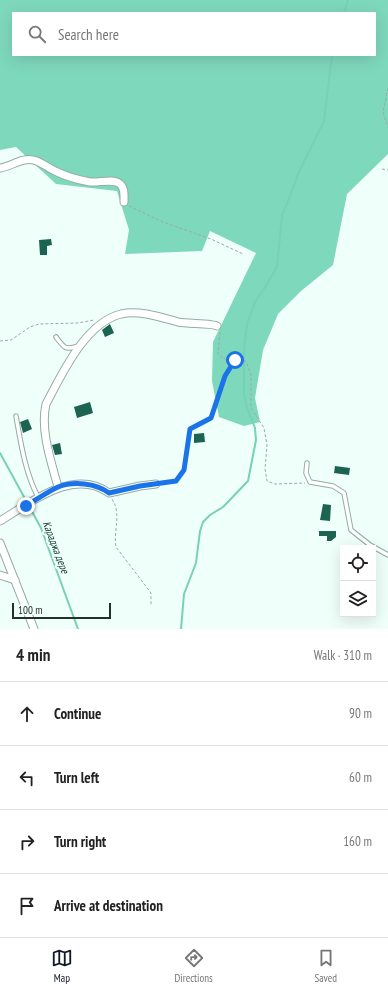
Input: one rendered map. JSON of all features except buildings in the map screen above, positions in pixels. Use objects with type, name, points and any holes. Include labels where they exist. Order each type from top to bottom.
[{"type":"street","points":[[0,168],[25,160],[33,160],[55,172],[72,177],[100,183],[113,181],[120,184],[124,190],[124,202]]},
{"type":"street","points":[[58,487],[49,452],[44,410],[80,346],[91,332],[106,321],[121,314],[148,314],[178,322],[217,326]]},
{"type":"street","points":[[0,521],[58,487],[72,484],[84,484],[103,489],[109,493],[156,484]]},
{"type":"street","points":[[0,543],[34,629]]},
{"type":"street","points":[[0,575],[15,580]]},
{"type":"lane","points":[[56,337],[64,347],[68,349],[80,346]]},
{"type":"lane","points":[[16,416],[30,482],[39,498]]},
{"type":"lane","points":[[307,463],[306,473],[310,482],[340,489],[345,496],[351,530],[370,545],[388,555]]},
{"type":"path","points":[[388,88],[383,112],[388,128]]},
{"type":"path","points":[[382,168],[388,170]]},
{"type":"path","points":[[124,202],[130,207],[163,222],[211,239],[243,254]]},
{"type":"path","points":[[0,341],[11,340],[30,327],[38,324],[78,323],[101,319]]},
{"type":"path","points":[[217,326],[221,334],[218,354],[227,361],[246,360],[251,375],[251,408],[264,428],[267,445],[265,469],[267,481],[275,484],[310,482]]},
{"type":"path","points":[[156,484],[176,481],[184,470],[190,429],[211,418],[225,376],[235,360]]},
{"type":"path","points":[[109,493],[114,502],[116,512],[116,547],[151,593],[151,605]]},
{"type":"green space","points":[[0,0],[388,0],[388,154],[347,194],[333,265],[301,291],[278,314],[263,350],[255,398],[260,422],[244,426],[219,417],[212,381],[213,342],[256,253],[210,231],[202,251],[125,254],[129,230],[117,191],[56,184],[16,147],[0,150]]},
{"type":"waterway","points":[[344,12],[348,0]]},
{"type":"waterway","points":[[181,629],[184,594],[196,563],[200,531],[203,522],[210,515],[223,507],[248,481],[256,440],[255,428],[247,408],[244,394],[244,349],[247,324],[255,302],[277,267],[282,216],[299,172],[324,121],[332,56]]},
{"type":"waterway","name":"Караджа дере","points":[[0,453],[41,528],[78,629]]},
{"type":"route","points":[[26,506],[58,487],[72,484],[84,484],[103,489],[109,493],[140,486],[176,481],[184,470],[190,429],[211,418],[225,376],[235,360]]}]
